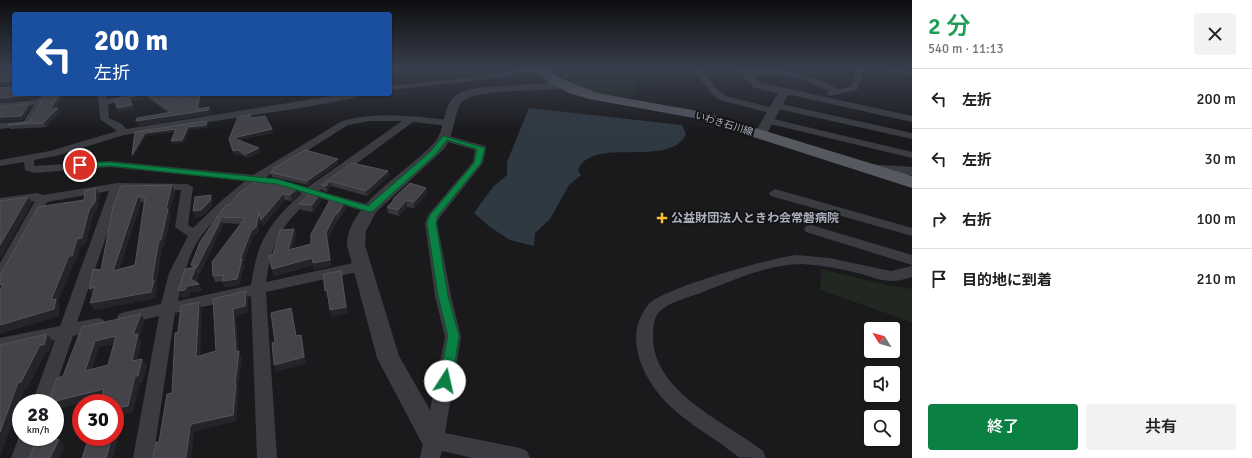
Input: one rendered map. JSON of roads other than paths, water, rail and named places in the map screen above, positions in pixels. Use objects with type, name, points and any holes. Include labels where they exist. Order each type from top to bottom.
[{"type":"main road","name":"いわき石川線","points":[[576,89],[596,96],[696,114],[863,168],[912,182]]},
{"type":"street","points":[[432,449],[388,358],[356,245],[355,234],[362,219],[370,209],[433,152],[447,130],[454,103],[462,95],[468,92],[503,89]]},
{"type":"street","points":[[713,89],[723,98],[912,155]]},
{"type":"street","points":[[773,89],[912,119]]},
{"type":"street","points":[[832,89],[838,92]]},
{"type":"street","points":[[812,97],[849,89]]},
{"type":"street","points":[[760,134],[785,92]]},
{"type":"street","points":[[123,132],[119,126],[106,121],[103,98],[124,96]]},
{"type":"street","points":[[311,96],[322,102]]},
{"type":"street","points":[[0,163],[30,159],[67,150],[123,132],[322,102],[349,96]]},
{"type":"street","points":[[0,106],[43,98]]},
{"type":"street","points":[[0,126],[27,123],[43,98]]},
{"type":"street","points":[[773,113],[912,136]]},
{"type":"street","points":[[143,458],[168,309],[176,273],[195,234],[225,204],[255,179],[350,121],[366,119],[412,119],[447,130],[481,148],[478,163],[433,217],[431,223],[443,296],[453,336],[432,449]]},
{"type":"street","points":[[267,458],[258,289],[262,260],[271,235],[287,214],[311,191],[412,119]]},
{"type":"street","points":[[30,159],[30,168],[34,170],[80,165],[110,164],[277,182],[370,209]]},
{"type":"street","points":[[863,168],[912,171]]},
{"type":"street","points":[[0,202],[37,197],[42,199],[117,186],[187,187],[181,227],[195,234]]},
{"type":"street","points":[[44,394],[117,186]]},
{"type":"street","points":[[775,193],[912,232]]},
{"type":"street","points":[[0,276],[42,199]]},
{"type":"street","points":[[811,229],[912,260]]},
{"type":"street","points":[[756,458],[690,413],[670,394],[656,375],[650,363],[643,332],[645,323],[655,308],[674,296],[774,263],[791,260],[829,262],[891,276],[902,275],[912,271]]},
{"type":"street","points":[[0,346],[362,266]]},
{"type":"street","points":[[22,458],[26,446]]},
{"type":"street","points":[[432,449],[520,458]]},
{"type":"place","name":"公益財団法人ときわ会常磐病院","points":[[662,218]]}]
